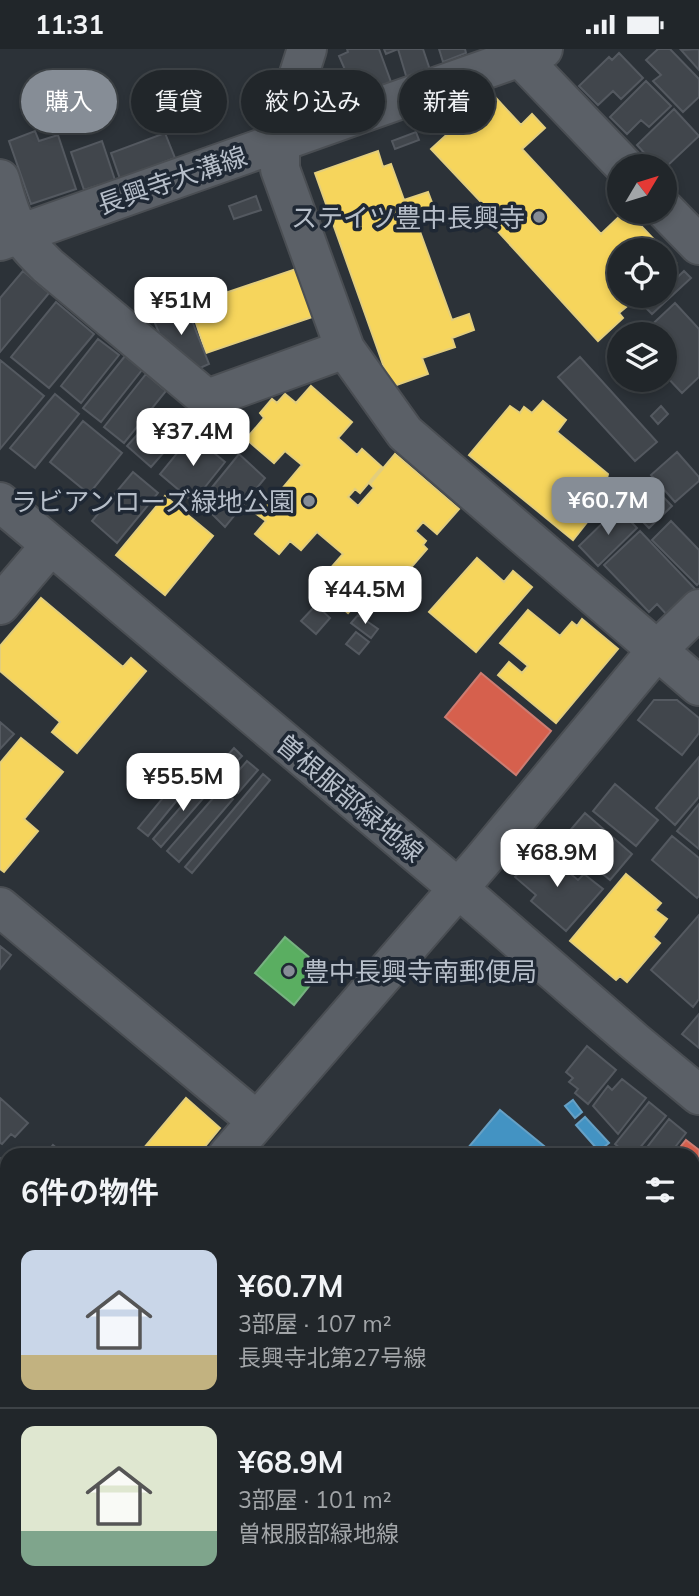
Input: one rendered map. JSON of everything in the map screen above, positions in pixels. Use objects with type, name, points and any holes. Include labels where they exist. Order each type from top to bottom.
[{"type":"street","name":"長興寺大溝線","points":[[10,237],[531,53]]},
{"type":"street","points":[[531,53],[614,154]]},
{"type":"street","points":[[297,57],[280,152],[281,169],[345,349],[405,432],[699,686]]},
{"type":"street","points":[[0,179],[11,214],[10,237],[207,400],[345,349]]},
{"type":"street","points":[[677,222],[699,245]]},
{"type":"street","name":"曽根服部緑地線","points":[[0,502],[699,1095]]},
{"type":"street","points":[[0,605],[51,545]]},
{"type":"street","points":[[234,1148],[458,889],[657,650],[699,609]]},
{"type":"street","points":[[0,907],[257,1121]]},
{"type":"building: 住宅","name":"ステイツ豊中長興寺","points":[[495,99],[521,125],[532,114],[545,128],[522,149],[601,234],[611,224],[639,224],[653,238],[607,238],[607,308],[625,308],[619,313],[623,318],[619,322],[607,322],[607,333],[598,341],[493,226],[499,221],[431,149],[449,133],[495,133]]},
{"type":"building: 住宅","points":[[378,151],[383,167],[391,164],[404,200],[428,192],[434,208],[414,215],[452,320],[469,314],[474,330],[452,338],[455,347],[422,358],[428,374],[391,387],[315,173]]},
{"type":"building: 住宅","points":[[296,269],[312,317],[206,353],[190,305]]},
{"type":"building: 住宅","name":"ラビアンローズ緑地公園","points":[[311,386],[352,422],[338,438],[357,455],[362,449],[382,467],[360,493],[355,489],[348,497],[358,506],[374,488],[370,484],[395,454],[459,509],[437,534],[423,522],[415,531],[426,541],[423,545],[427,549],[401,579],[398,576],[386,589],[389,592],[369,611],[358,602],[348,613],[316,585],[343,554],[317,532],[301,550],[290,541],[279,554],[255,534],[266,521],[255,513],[272,493],[276,496],[302,465],[285,451],[274,463],[246,439],[264,418],[260,413],[272,399],[277,403],[285,394],[296,403]]},
{"type":"building: 住宅","points":[[543,401],[566,420],[557,432],[608,474],[607,478],[623,491],[605,512],[599,507],[573,540],[469,455],[510,406],[520,413],[524,407],[532,413]]},
{"type":"building: 住宅","points":[[165,496],[213,536],[165,595],[116,555]]},
{"type":"building: 住宅","points":[[477,558],[504,582],[513,571],[532,587],[476,652],[429,612]]},
{"type":"building: 住宅","points":[[41,598],[123,667],[131,658],[146,671],[77,753],[52,732],[60,722],[0,671],[0,646]]},
{"type":"building: 住宅","points":[[528,610],[560,636],[572,622],[577,626],[582,619],[618,649],[556,723],[498,675],[509,662],[522,673],[528,666],[500,643]]},
{"type":"building: 住宅","points":[[21,738],[63,772],[24,819],[38,831],[4,872],[0,869],[0,763]]},
{"type":"building: 住宅","points":[[626,874],[661,903],[655,910],[667,919],[653,937],[660,943],[627,982],[620,976],[616,980],[570,941]]},
{"type":"building: 住宅","points":[[186,1098],[220,1128],[204,1148],[144,1148]]},
{"type":"building: 商業","points":[[481,673],[551,731],[516,775],[445,717]]},
{"type":"building: 商業","points":[[686,1140],[696,1148],[680,1148]]},
{"type":"building: 教育","points":[[573,1100],[582,1112],[575,1118],[565,1106]]},
{"type":"building: 教育","points":[[500,1110],[546,1148],[468,1148]]},
{"type":"building: 教育","points":[[585,1117],[609,1143],[603,1148],[596,1148],[576,1125]]},
{"type":"building: 公共","points":[[285,937],[323,969],[294,1005],[255,973]]},
{"type":"building: その他","points":[[347,49],[379,49],[391,82],[385,84],[385,70],[345,70],[339,56],[348,52]]},
{"type":"building: その他","points":[[384,49],[398,49],[386,54]]},
{"type":"building: その他","points":[[398,49],[423,49],[430,70],[404,70]]},
{"type":"building: その他","points":[[439,49],[465,49],[466,53],[443,62]]},
{"type":"building: その他","points":[[658,49],[670,49],[699,79],[699,97],[683,112],[653,81],[661,75],[646,60]]},
{"type":"building: その他","points":[[699,49],[699,70],[681,50]]},
{"type":"building: その他","points":[[619,53],[643,78],[621,99],[613,91],[598,105],[579,86],[609,57],[612,60]]},
{"type":"building: その他","points":[[646,81],[671,106],[649,127],[641,120],[627,134],[610,117]]},
{"type":"building: その他","points":[[674,109],[699,136],[677,157],[677,154],[645,154],[637,145]]},
{"type":"building: その他","points":[[30,133],[36,133],[39,141],[58,135],[76,189],[31,204],[9,141]]},
{"type":"building: その他","points":[[165,133],[175,158],[120,179],[111,153]]},
{"type":"building: その他","points":[[413,133],[416,133],[419,140],[395,149],[392,141]]},
{"type":"building: その他","points":[[102,141],[115,180],[84,190],[71,152]]},
{"type":"building: その他","points":[[256,196],[261,210],[234,219],[229,206]]},
{"type":"building: その他","points":[[23,271],[49,293],[0,352],[0,298]]},
{"type":"building: その他","points":[[684,271],[691,278],[677,291],[677,278]]},
{"type":"building: その他","points":[[56,302],[94,334],[49,388],[11,357]]},
{"type":"building: その他","points":[[185,303],[209,364],[191,372],[166,350],[152,316]]},
{"type":"building: その他","points":[[677,305],[699,329],[699,377],[682,393],[677,388],[677,322],[655,322],[670,308],[677,308]]},
{"type":"building: その他","points":[[646,308],[658,308],[652,314]]},
{"type":"building: その他","points":[[98,339],[119,355],[81,403],[61,386]]},
{"type":"building: その他","points":[[125,356],[142,370],[101,422],[83,408]]},
{"type":"building: その他","points":[[580,357],[607,387],[607,392],[612,392],[657,442],[635,461],[558,377]]},
{"type":"building: その他","points":[[0,360],[44,396],[0,449]]},
{"type":"building: その他","points":[[146,374],[166,391],[124,443],[104,427]]},
{"type":"building: その他","points":[[55,394],[79,414],[35,468],[10,448]]},
{"type":"building: その他","points":[[661,406],[668,414],[658,424],[651,416]]},
{"type":"building: その他","points":[[157,413],[179,435],[151,467],[127,446]]},
{"type":"building: その他","points":[[83,421],[122,453],[89,494],[50,462]]},
{"type":"building: その他","points":[[192,435],[225,462],[193,502],[160,474]]},
{"type":"building: その他","points":[[677,452],[699,477],[699,481],[675,502],[651,475]]},
{"type":"building: その他","points":[[239,454],[265,478],[225,527],[200,502]]},
{"type":"building: その他","points":[[133,472],[158,493],[117,543],[92,521]]},
{"type":"building: その他","points":[[646,479],[672,506],[649,528],[623,502]]},
{"type":"building: その他","points":[[618,508],[637,528],[598,566],[579,546]]},
{"type":"building: その他","points":[[671,521],[699,550],[697,585],[652,540]]},
{"type":"building: その他","points":[[640,531],[696,590],[668,616],[657,604],[649,612],[604,565]]},
{"type":"building: その他","points":[[316,605],[330,618],[316,634],[301,621]]},
{"type":"building: その他","points":[[358,615],[378,629],[371,638],[351,623]]},
{"type":"building: その他","points":[[356,632],[369,642],[359,654],[346,644]]},
{"type":"building: その他","points":[[654,700],[677,700],[699,718],[699,733],[682,755],[638,720]]},
{"type":"building: その他","points":[[0,722],[14,734],[0,749]]},
{"type":"building: その他","points":[[234,748],[242,756],[222,778],[214,771]]},
{"type":"building: その他","points":[[699,757],[699,797],[675,825],[656,808]]},
{"type":"building: その他","points":[[247,761],[258,770],[238,793],[227,784]]},
{"type":"building: その他","points":[[191,764],[200,772],[148,836],[138,828]]},
{"type":"building: その他","points":[[263,774],[270,780],[192,873],[185,867]]},
{"type":"building: その他","points":[[204,780],[213,787],[161,847],[153,839]]},
{"type":"building: その他","points":[[615,784],[658,820],[636,846],[593,811]]},
{"type":"building: その他","points":[[221,789],[233,799],[179,862],[167,851]]},
{"type":"building: その他","points":[[699,804],[699,849],[677,831]]},
{"type":"building: その他","points":[[585,813],[632,854],[610,880],[562,840]]},
{"type":"building: その他","points":[[672,836],[699,858],[697,898],[652,860]]},
{"type":"building: その他","points":[[539,848],[578,880],[584,874],[603,889],[566,931],[531,901],[536,895],[515,877]]},
{"type":"building: その他","points":[[699,915],[699,999],[693,1007],[651,970]]},
{"type":"building: その他","points":[[0,946],[11,955],[0,969]]},
{"type":"building: その他","points":[[699,1014],[699,1048],[682,1034]]},
{"type":"building: その他","points":[[587,1046],[616,1070],[588,1104],[575,1093],[578,1089],[569,1082],[573,1078],[566,1072]]},
{"type":"building: その他","points":[[622,1079],[646,1098],[618,1134],[593,1106],[608,1086],[612,1090]]},
{"type":"building: その他","points":[[0,1098],[28,1123],[15,1137],[11,1134],[2,1144],[0,1143]]},
{"type":"building: その他","points":[[649,1102],[666,1116],[640,1148],[620,1148],[615,1144]]},
{"type":"building: その他","points":[[669,1119],[686,1133],[674,1148],[646,1148]]},
{"type":"place","name":"ステイツ豊中長興寺","points":[[539,217]]},
{"type":"place","name":"ラビアンローズ緑地公園","points":[[309,501]]},
{"type":"place","name":"豊中長興寺南郵便局","points":[[289,971]]}]
